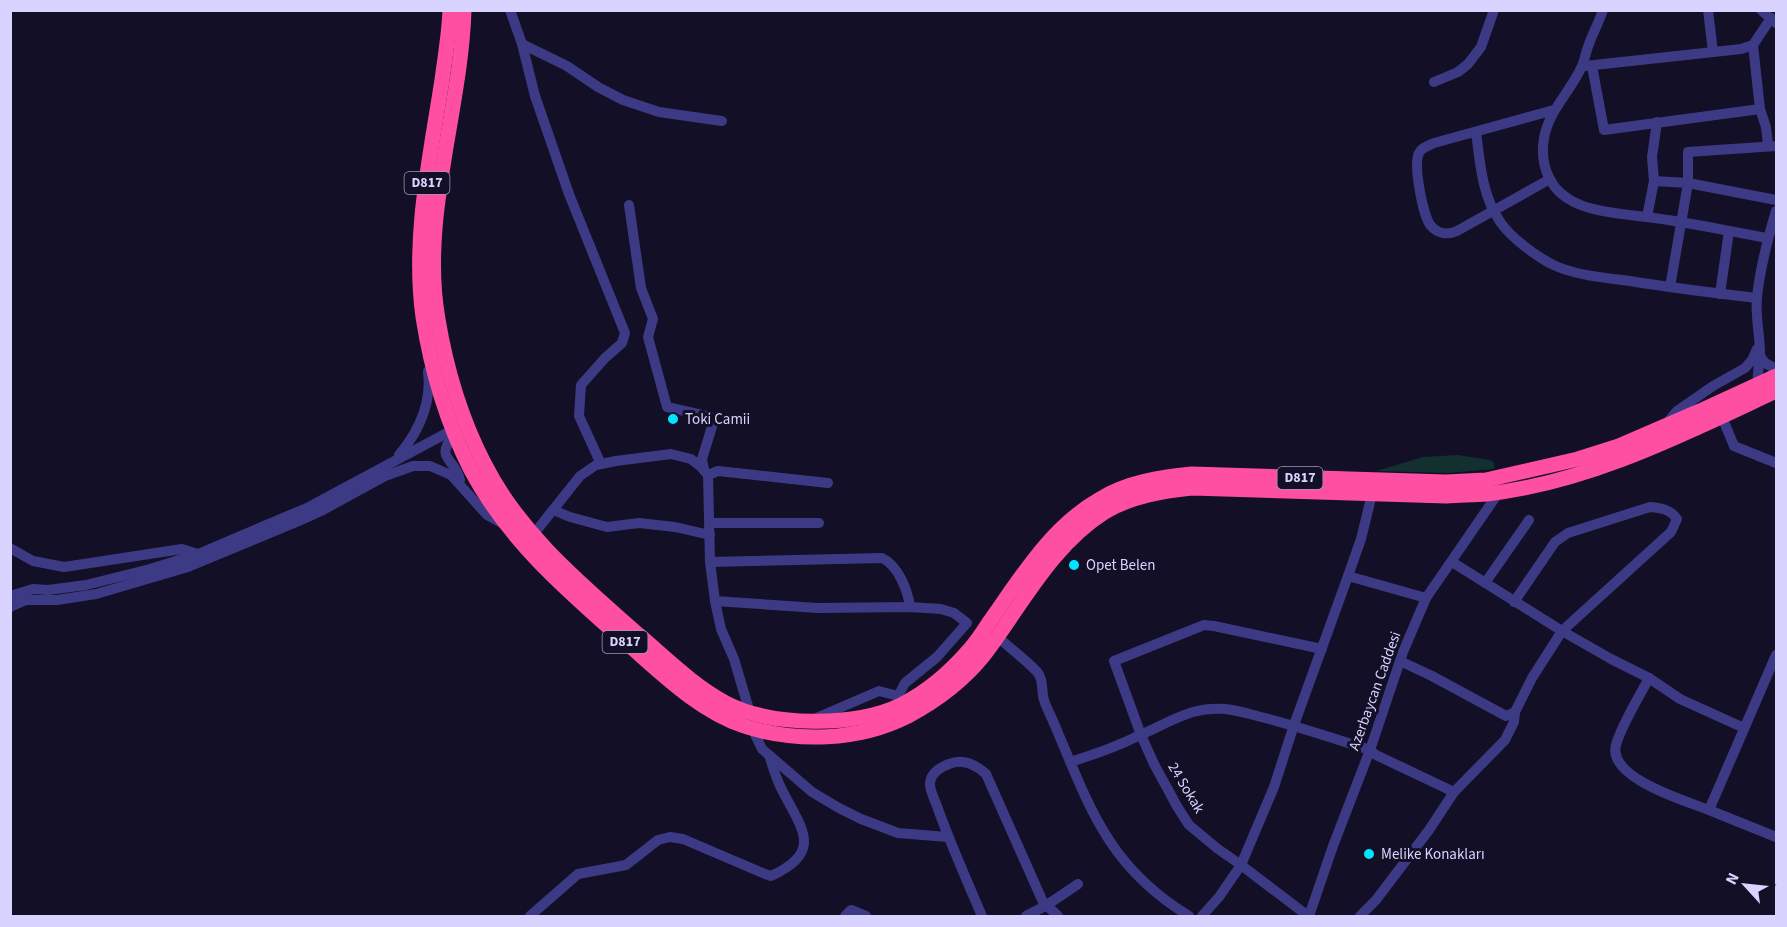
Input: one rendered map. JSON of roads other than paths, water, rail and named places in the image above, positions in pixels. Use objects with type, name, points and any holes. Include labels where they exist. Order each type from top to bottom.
[{"type":"highway","name":"D817","points":[[450,10],[419,251],[419,286],[423,320],[443,399],[458,429],[472,471],[508,527],[553,577],[664,675],[691,697],[721,716],[751,721],[774,719],[805,723],[869,716],[901,706],[932,702],[981,658],[1058,552],[1078,531],[1108,510],[1137,498],[1164,491],[1192,488],[1446,496],[1499,492],[1537,484],[1624,459],[1722,417],[1776,376]]},
{"type":"highway","name":"D817","points":[[464,10],[437,213],[433,263],[437,317],[456,395],[458,429],[484,464],[507,502],[533,535],[563,567],[699,686],[771,733],[806,737],[837,736],[873,730],[949,671],[971,649],[1047,543],[1069,520],[1101,497],[1132,485],[1162,477],[1192,474],[1446,482],[1486,480],[1578,459],[1619,446],[1759,388],[1776,391]]},
{"type":"street","points":[[510,10],[522,44],[535,96],[569,194],[626,333],[622,344],[605,358],[581,385],[579,416],[602,464]]},
{"type":"street","points":[[1434,82],[1458,72],[1468,64],[1481,47],[1494,10]]},
{"type":"street","points":[[1604,10],[1589,43],[1587,66],[1604,130],[1760,109]]},
{"type":"street","points":[[1708,10],[1713,52]]},
{"type":"street","points":[[1761,10],[1774,21],[1753,45],[1741,49],[1587,66],[1554,110],[1544,135],[1542,149],[1544,166],[1550,179],[1559,191],[1577,203],[1613,213],[1768,238]]},
{"type":"street","points":[[522,44],[567,66],[598,87],[623,100],[659,112],[722,121]]},
{"type":"street","points":[[1670,287],[1688,183],[1688,152],[1772,146],[1760,109],[1753,45]]},
{"type":"street","points":[[1550,179],[1457,231],[1446,234],[1439,232],[1429,224],[1420,192],[1417,156],[1420,150],[1434,143],[1554,110]]},
{"type":"street","points":[[1647,217],[1654,181],[1652,157],[1657,122]]},
{"type":"street","points":[[1476,132],[1482,180],[1494,210],[1502,224],[1541,259],[1578,273],[1756,298]]},
{"type":"street","points":[[1654,181],[1688,183],[1776,200]]},
{"type":"street","points":[[629,205],[641,288],[653,319],[648,337],[667,407],[711,417],[714,420],[702,459],[706,472],[710,562],[715,602],[720,629],[734,659],[751,721],[762,749],[812,792],[861,819],[898,833],[948,837]]},
{"type":"street","points":[[1759,388],[1756,298],[1776,211]]},
{"type":"street","points":[[1720,294],[1729,231]]},
{"type":"street","points":[[1759,351],[1765,363],[1776,369]]},
{"type":"street","points":[[1666,425],[1677,411],[1738,372],[1759,351]]},
{"type":"street","points":[[395,459],[417,430],[425,413],[430,385],[428,364],[431,356]]},
{"type":"street","points":[[1738,372],[1759,388]]},
{"type":"street","points":[[1722,417],[1734,446],[1776,463]]},
{"type":"street","points":[[10,607],[26,600],[57,600],[96,594],[170,573],[331,496],[395,459],[458,429]]},
{"type":"street","points":[[458,429],[447,444],[445,452],[460,476],[461,484]]},
{"type":"street","points":[[533,535],[580,476],[596,465],[671,453],[691,459],[706,472],[718,471],[828,483]]},
{"type":"street","points":[[10,596],[33,590],[86,585],[202,557],[321,511],[404,468],[422,465],[437,468],[451,475],[487,515],[508,527]]},
{"type":"street","name":"Azerbaycan Caddesi","points":[[1309,916],[1400,661],[1426,598],[1499,492]]},
{"type":"street","points":[[1202,916],[1219,897],[1241,865],[1274,787],[1361,539],[1372,494]]},
{"type":"street","points":[[1360,916],[1383,892],[1454,792],[1505,740],[1514,722],[1515,712],[1532,678],[1562,631],[1671,532],[1677,519],[1673,513],[1650,507],[1568,533],[1555,543],[1514,602]]},
{"type":"street","points":[[553,510],[607,528],[639,523],[675,527],[710,536]]},
{"type":"street","points":[[1485,583],[1529,520]]},
{"type":"street","points":[[710,523],[819,523]]},
{"type":"street","points":[[10,548],[33,561],[64,567],[182,549],[202,557]]},
{"type":"street","points":[[710,562],[882,558],[890,563],[905,586],[910,607]]},
{"type":"street","points":[[1452,562],[1562,631],[1649,678],[1680,699],[1744,728]]},
{"type":"street","points":[[1348,576],[1426,598]]},
{"type":"street","points":[[715,602],[817,608],[910,607],[942,609],[954,613],[967,623],[937,657],[905,683],[901,706]]},
{"type":"street","name":"24 Sokak","points":[[1309,916],[1189,825],[1163,782],[1141,735],[1114,661],[1204,626],[1214,626],[1322,649]]},
{"type":"street","points":[[997,636],[1039,674],[1044,701],[1102,830],[1120,856],[1155,892],[1189,916]]},
{"type":"street","points":[[1708,810],[1776,654]]},
{"type":"street","points":[[1400,661],[1506,716],[1515,712]]},
{"type":"street","points":[[1649,678],[1620,733],[1615,748],[1617,758],[1623,768],[1655,789],[1776,837]]},
{"type":"street","points":[[1070,762],[1098,754],[1193,712],[1216,708],[1236,710],[1294,725],[1370,750],[1454,792]]},
{"type":"street","points":[[530,916],[578,874],[626,865],[658,840],[670,837],[683,839],[771,876],[781,872],[803,851],[805,838],[802,825],[780,788],[769,755]]},
{"type":"street","points":[[982,916],[948,837],[930,785],[933,776],[942,767],[955,762],[978,767],[986,774],[1043,902],[1058,916]]},
{"type":"street","points":[[1026,916],[1078,884]]},
{"type":"street","points":[[845,916],[851,910],[866,916]]},
{"type":"place","name":"Toki Camii","points":[[673,419]]},
{"type":"place","name":"Opet Belen","points":[[1074,565]]},
{"type":"place","name":"Melike Konakları","points":[[1369,854]]}]
